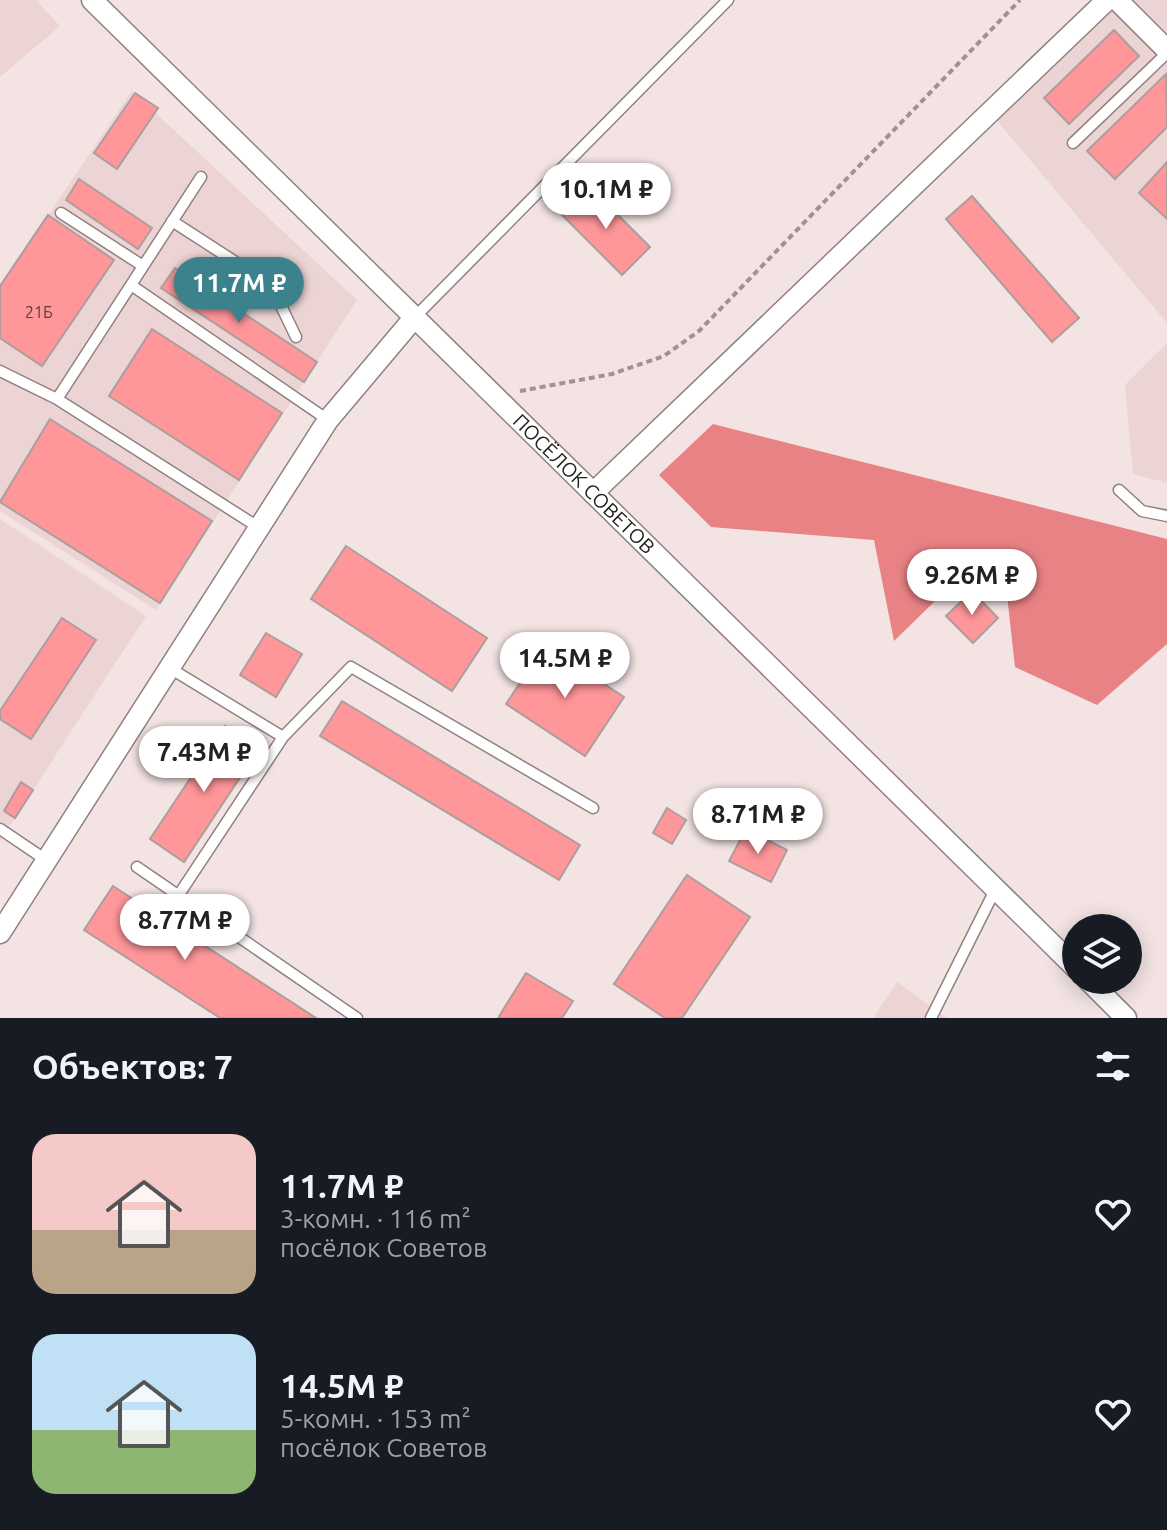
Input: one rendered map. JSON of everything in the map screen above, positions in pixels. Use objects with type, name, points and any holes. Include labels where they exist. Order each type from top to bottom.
[{"type":"street","name":"ПОСЁЛОК СОВЕТОВ","points":[[92,0],[1062,954]]},
{"type":"street","points":[[593,493],[1107,0]]},
{"type":"street","points":[[1117,0],[1167,52]]},
{"type":"street","points":[[0,933],[328,420],[414,318]]},
{"type":"street","points":[[1102,994],[1126,1018]]},
{"type":"lane","points":[[414,318],[728,0]]},
{"type":"lane","points":[[1073,143],[1167,52]]},
{"type":"lane","points":[[57,399],[201,177]]},
{"type":"lane","points":[[61,213],[143,266]]},
{"type":"lane","points":[[172,221],[271,285],[296,337]]},
{"type":"lane","points":[[131,285],[328,420]]},
{"type":"lane","points":[[0,371],[57,399],[258,527]]},
{"type":"lane","points":[[1119,490],[1142,511],[1167,516]]},
{"type":"lane","points":[[168,667],[283,737]]},
{"type":"lane","points":[[178,896],[283,737],[351,667],[593,808]]},
{"type":"lane","points":[[0,829],[46,860]]},
{"type":"lane","points":[[137,867],[357,1018]]},
{"type":"lane","points":[[931,1018],[996,888]]},
{"type":"path","points":[[494,396],[612,374],[664,356],[699,331],[1020,0]]},
{"type":"shaded area","points":[[0,0],[36,0],[60,26],[0,77]]},
{"type":"shaded area","points":[[1119,0],[1167,0],[1167,323],[993,116]]},
{"type":"shaded area","points":[[132,91],[357,300],[156,610],[0,511],[0,286]]},
{"type":"shaded area","points":[[1167,343],[1167,483],[1133,474],[1125,385]]},
{"type":"shaded area","points":[[713,424],[1167,539],[1167,644],[1097,705],[1015,667],[1007,595],[974,563],[894,641],[874,540],[711,527],[659,475]]},
{"type":"shaded area","points":[[0,519],[146,616],[0,841]]},
{"type":"shaded area","points":[[897,982],[947,1018],[873,1018]]},
{"type":"building","points":[[1114,30],[1139,56],[1069,124],[1044,98]]},
{"type":"building","points":[[1166,74],[1167,127],[1115,179],[1087,151]]},
{"type":"building","points":[[135,93],[158,108],[117,169],[94,153]]},
{"type":"building","points":[[1167,162],[1167,219],[1139,193]]},
{"type":"building","points":[[79,179],[152,228],[138,249],[66,200]]},
{"type":"building","points":[[590,187],[650,247],[622,275],[562,215]]},
{"type":"building","points":[[972,196],[1079,318],[1052,342],[946,219]]},
{"type":"building","points":[[48,215],[114,260],[42,366],[0,338],[0,286]]},
{"type":"building","points":[[175,268],[317,362],[304,382],[161,288]]},
{"type":"building","points":[[152,329],[282,413],[239,480],[109,396]]},
{"type":"building","points":[[50,419],[212,521],[160,603],[0,502]]},
{"type":"building","points":[[346,546],[487,638],[452,691],[311,599]]},
{"type":"building","points":[[972,591],[998,618],[973,643],[946,616]]},
{"type":"building","points":[[62,618],[96,640],[31,739],[0,719],[0,711]]},
{"type":"building","points":[[266,633],[302,654],[276,697],[240,675]]},
{"type":"building","points":[[545,645],[624,697],[585,756],[506,704]]},
{"type":"building","points":[[342,701],[580,845],[559,880],[320,736]]},
{"type":"building","points":[[225,726],[259,749],[184,862],[150,839]]},
{"type":"building","points":[[21,782],[33,790],[15,818],[4,811]]},
{"type":"building","points":[[667,808],[686,820],[672,844],[653,833]]},
{"type":"building","points":[[746,829],[787,850],[771,882],[729,861]]},
{"type":"building","points":[[687,875],[750,917],[682,1018],[665,1018],[614,984]]},
{"type":"building","points":[[113,886],[316,1018],[220,1018],[84,930]]},
{"type":"building","points":[[526,973],[573,1001],[562,1018],[498,1018]]}]
